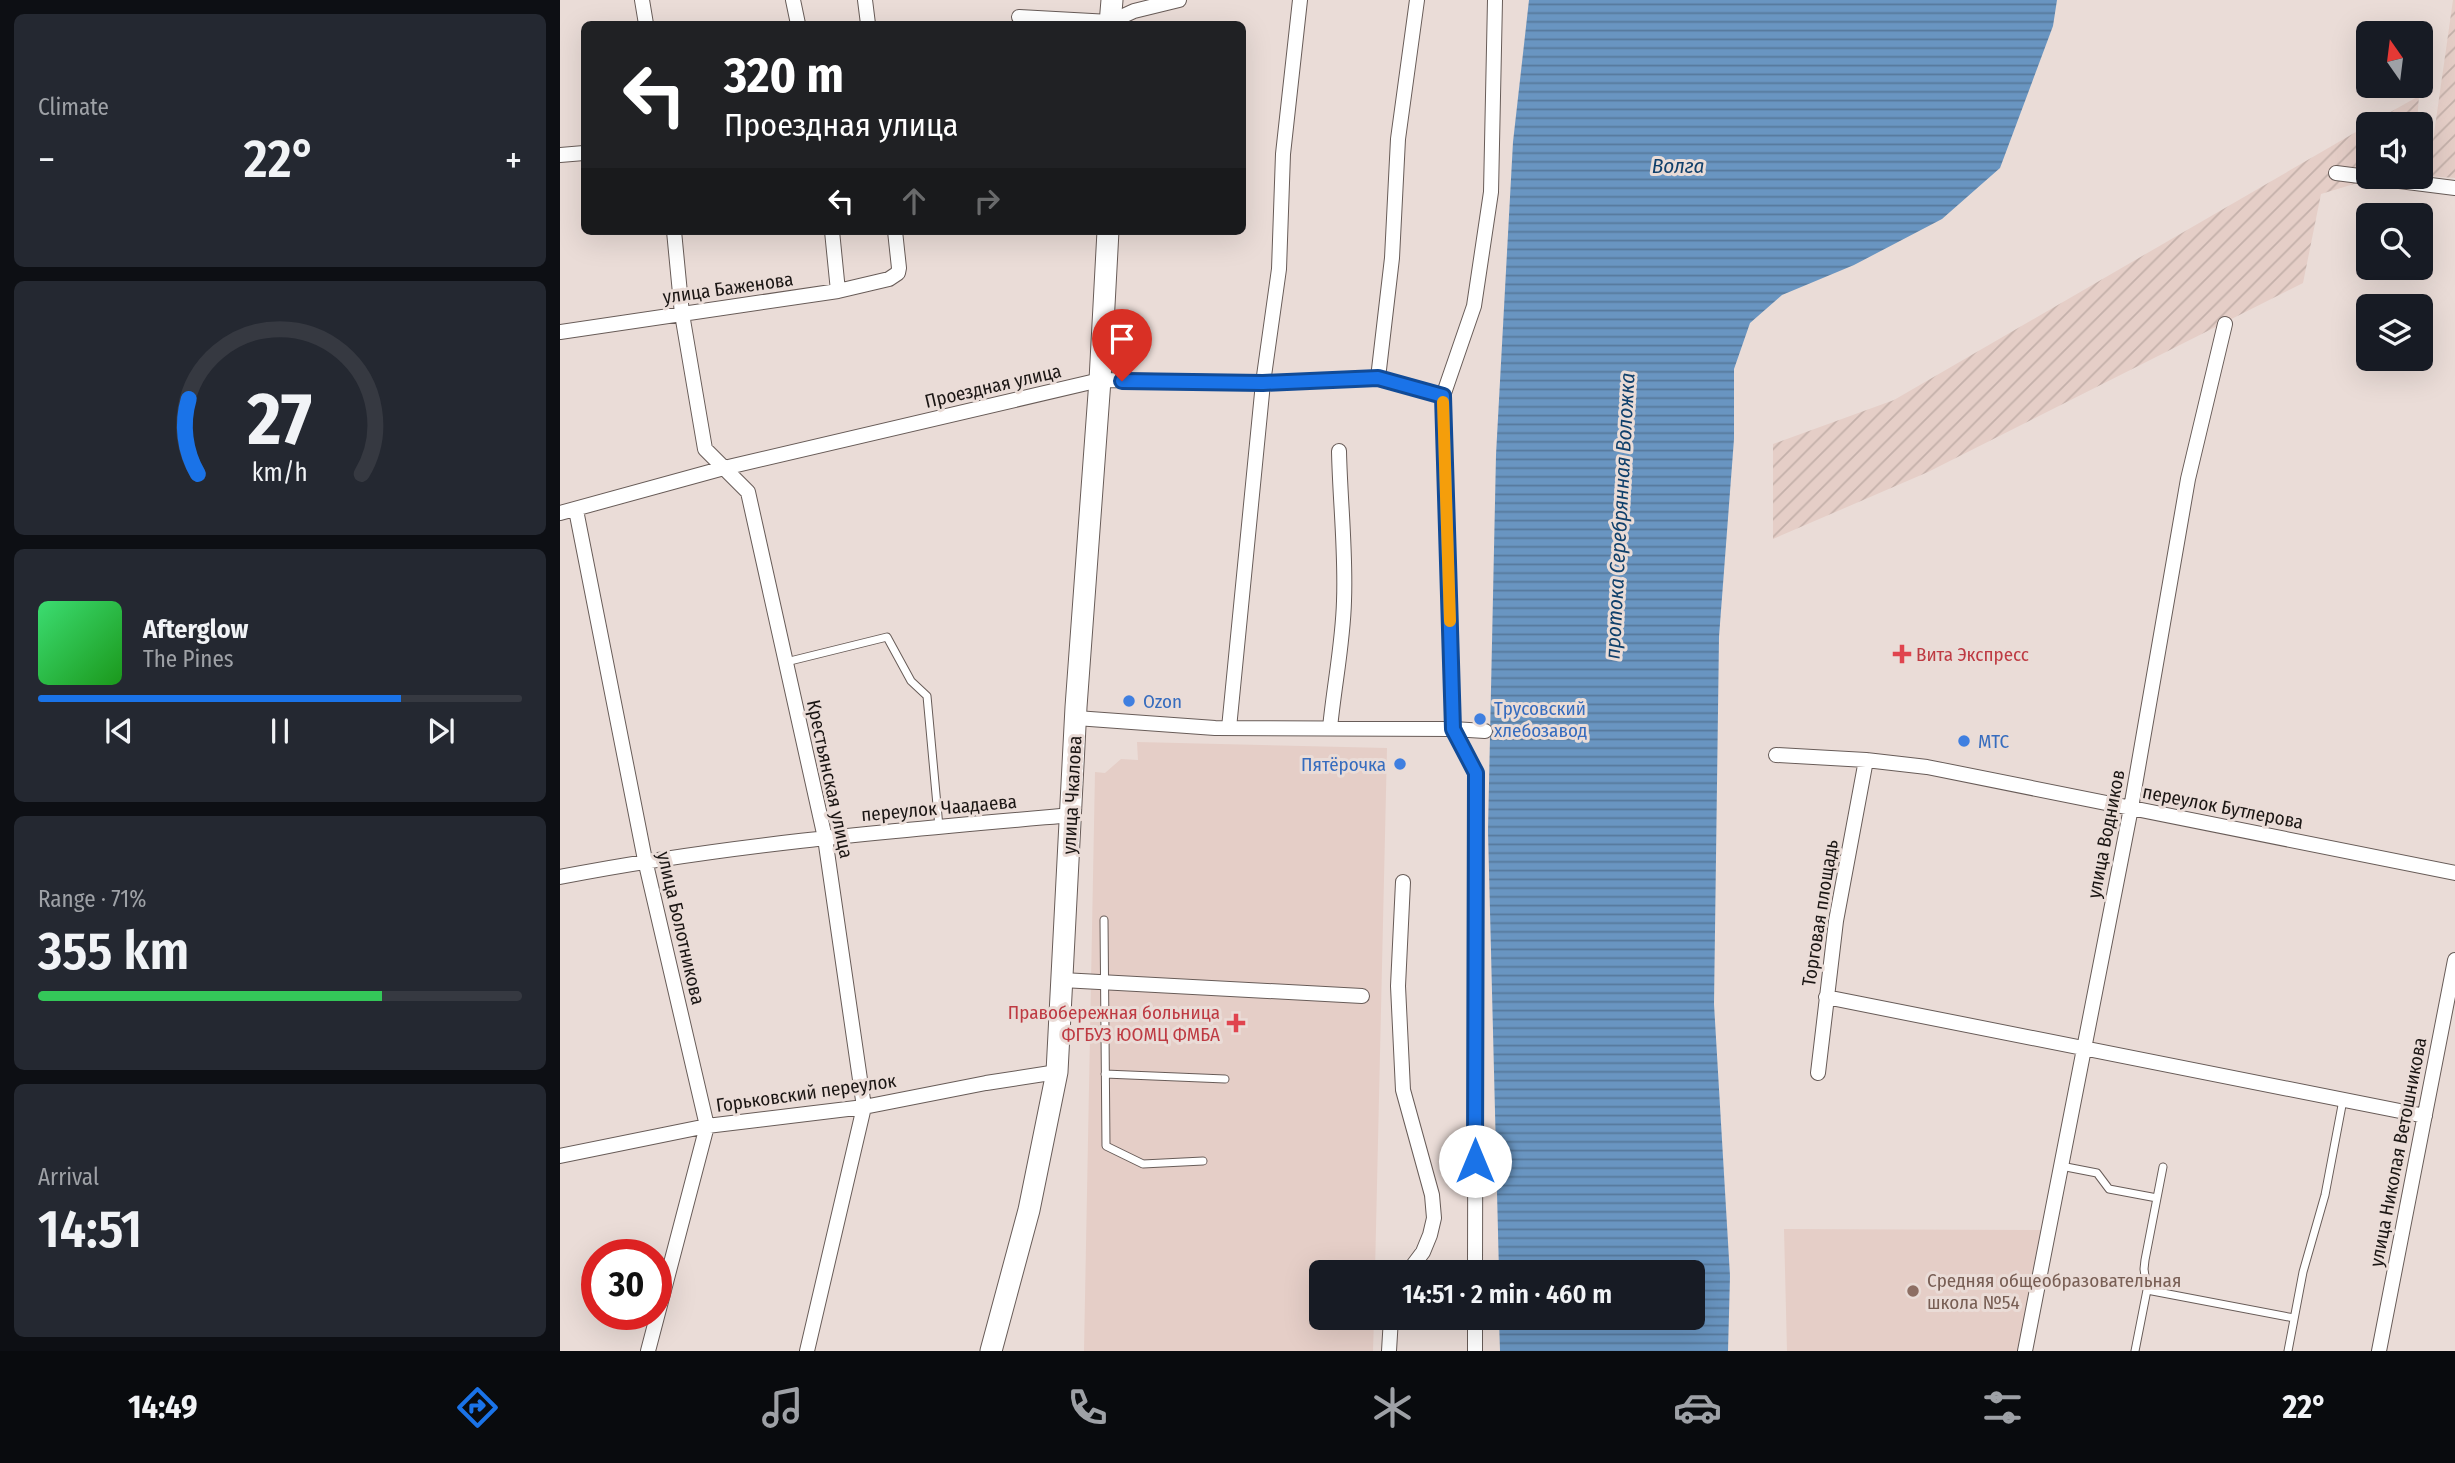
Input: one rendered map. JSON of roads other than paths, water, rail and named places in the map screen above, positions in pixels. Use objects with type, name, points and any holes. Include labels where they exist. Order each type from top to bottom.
[{"type":"main road","points":[[1110,21],[1112,0]]},
{"type":"main road","name":"улица Чкалова","points":[[991,1351],[1029,1210],[1057,1072],[1076,718],[1108,235]]},
{"type":"street","points":[[642,0],[646,21]]},
{"type":"street","points":[[793,0],[797,21]]},
{"type":"street","points":[[865,0],[867,21]]},
{"type":"street","points":[[1114,21],[1135,11],[1179,0]]},
{"type":"street","points":[[1229,728],[1263,383],[1279,269],[1283,154],[1300,0]]},
{"type":"street","points":[[1378,378],[1392,258],[1398,139],[1417,0]]},
{"type":"street","points":[[1475,1260],[1476,773],[1453,729],[1443,396],[1474,306],[1491,192],[1495,0]]},
{"type":"street","points":[[1019,17],[1080,21]]},
{"type":"street","points":[[560,155],[581,153]]},
{"type":"street","points":[[2336,173],[2455,188]]},
{"type":"street","name":"Крестьянская улица","points":[[674,235],[682,314],[705,449],[748,492],[825,838],[864,1107],[807,1351]]},
{"type":"street","points":[[832,235],[838,291]]},
{"type":"street","name":"улица Баженова","points":[[560,332],[838,291],[889,279],[898,273],[900,262],[896,235]]},
{"type":"street","name":"улица Водников","points":[[2025,1351],[2131,808],[2188,478],[2225,324]]},
{"type":"street","name":"Проездная улица","points":[[560,513],[724,468],[1100,380],[1263,383],[1378,378],[1443,396]]},
{"type":"street","points":[[1330,729],[1344,603],[1344,536],[1339,451]]},
{"type":"street","name":"улица Болотникова","points":[[576,510],[645,860],[707,1126],[648,1351]]},
{"type":"street","points":[[1076,718],[1229,728],[1486,731]]},
{"type":"street","name":"переулок Бутлерова","points":[[1776,755],[1866,760],[1927,768],[2455,873]]},
{"type":"street","name":"Торговая площадь","points":[[1818,1073],[1845,867],[1866,760]]},
{"type":"street","name":"переулок Чаадаева","points":[[560,877],[645,860],[825,838],[1072,815]]},
{"type":"street","points":[[1403,882],[1398,986],[1403,1090],[1432,1195],[1434,1218],[1430,1235],[1417,1260]]},
{"type":"street","name":"улица Николая Ветошникова","points":[[2379,1351],[2455,960]]},
{"type":"street","points":[[1062,980],[1362,996]]},
{"type":"street","points":[[1826,998],[2425,1116]]},
{"type":"street","name":"Горьковский переулок","points":[[560,1156],[707,1126],[864,1107],[1057,1072]]},
{"type":"street","points":[[1389,1351],[1390,1330]]},
{"type":"street","points":[[1475,1330],[1475,1351]]},
{"type":"lane","points":[[786,662],[887,637],[911,681],[927,696],[939,827]]},
{"type":"lane","points":[[1104,920],[1106,1146],[1143,1164],[1203,1161]]},
{"type":"lane","points":[[1105,1074],[1225,1079]]},
{"type":"lane","points":[[2288,1351],[2303,1272],[2325,1195],[2343,1100]]},
{"type":"lane","points":[[2061,1166],[2097,1173],[2109,1189],[2157,1198]]},
{"type":"lane","points":[[2138,1350],[2147,1290],[2144,1269],[2163,1167]]},
{"type":"lane","points":[[2147,1290],[2294,1318]]},
{"type":"water","name":"Волга","points":[[1529,0],[2057,0],[2053,26],[2000,168],[1942,219],[1854,265],[1782,295],[1750,323],[1734,369],[1734,439],[1719,637],[1714,1004],[1730,1276],[1728,1351],[1500,1351],[1499,1330],[1705,1330],[1705,1260],[1499,1260],[1488,831],[1496,455],[1513,142]]},
{"type":"place","name":"Вита Экспресс","points":[[1902,654]]},
{"type":"place","name":"Ozon","points":[[1129,701]]},
{"type":"place","name":"Трусовский хлебозавод","points":[[1480,719]]},
{"type":"place","name":"МТС","points":[[1964,741]]},
{"type":"place","name":"Пятёрочка","points":[[1400,764]]},
{"type":"place","name":"Правобережная больница ФГБУЗ ЮОМЦ ФМБА","points":[[1236,1023]]},
{"type":"place","name":"Средняя общеобразовательная школа №54","points":[[1913,1291]]},
{"type":"water label","name":"протока Серебрянная Воложка","points":[[1620,516]]}]
